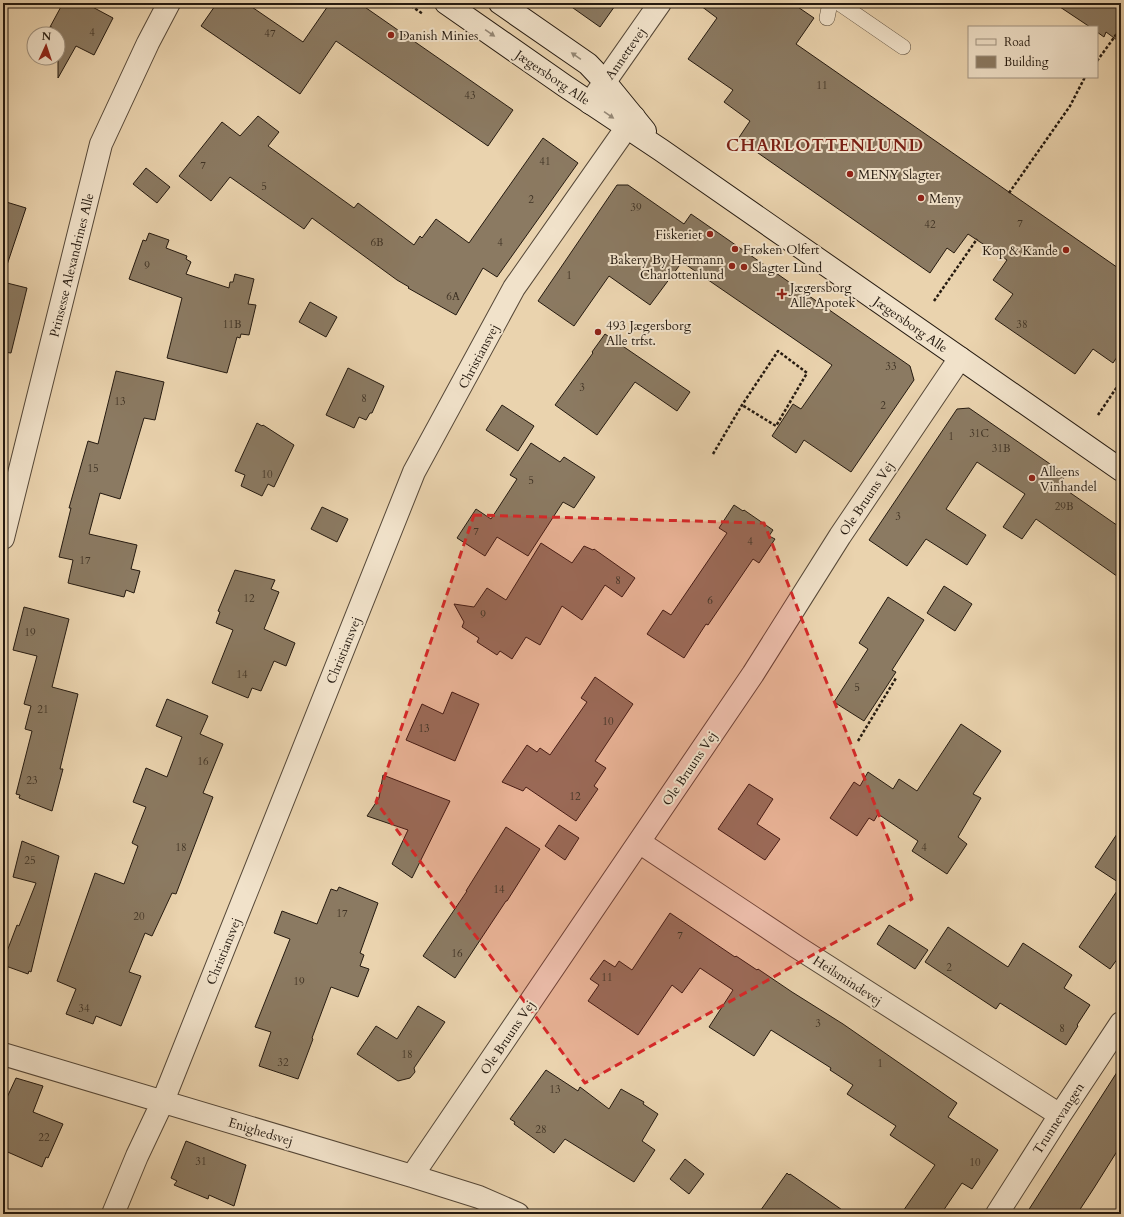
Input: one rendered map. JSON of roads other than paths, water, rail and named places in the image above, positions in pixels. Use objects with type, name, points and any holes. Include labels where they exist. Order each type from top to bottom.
[{"type":"street","name":"Prinsesse Alexandrines Alle","points":[[3,538],[101,144],[148,43],[169,3]]},
{"type":"street","name":"Jægersborg Alle","points":[[446,3],[590,102],[630,122],[661,150],[1121,470]]},
{"type":"street","name":"Jægersborg Alle","points":[[500,3],[588,64],[605,82],[630,122]]},
{"type":"street","name":"Annettevej","points":[[590,102],[660,3]]},
{"type":"street","name":"Christiansvej","points":[[113,1214],[137,1156],[163,1101],[414,472],[514,288],[630,122]]},
{"type":"street","name":"Ole Bruuns Vej","points":[[412,1176],[753,674],[844,530],[960,358]]},
{"type":"street","name":"Heilsmindevej","points":[[639,842],[797,947],[1060,1115]]},
{"type":"street","name":"Trunnevangen","points":[[998,1214],[1060,1115],[1121,1023]]},
{"type":"street","name":"Enighedsvej","points":[[3,1054],[412,1176],[479,1197],[518,1214]]},
{"type":"lane","points":[[839,3],[903,46]]},
{"type":"place","name":"Danish Minies","points":[[391,35]]},
{"type":"place","name":"MENY Slagter","points":[[850,174]]},
{"type":"place","name":"Meny","points":[[921,198]]},
{"type":"place","name":"Fiskeriet","points":[[710,234]]},
{"type":"place","name":"Frøken Olfert","points":[[735,249]]},
{"type":"place","name":"Kop & Kande","points":[[1066,250]]},
{"type":"place","name":"Bakery By Hermann Charlottenlund","points":[[732,266]]},
{"type":"place","name":"Slagter Lund","points":[[744,267]]},
{"type":"place","name":"Jægersborg Alle Apotek","points":[[782,294]]},
{"type":"place","name":"493 Jægersborg Alle trfst.","points":[[598,332]]},
{"type":"place","name":"Alleens Vinhandel","points":[[1032,478]]},
{"type":"district","name":"CHARLOTTENLUND","points":[[825,145]]}]
